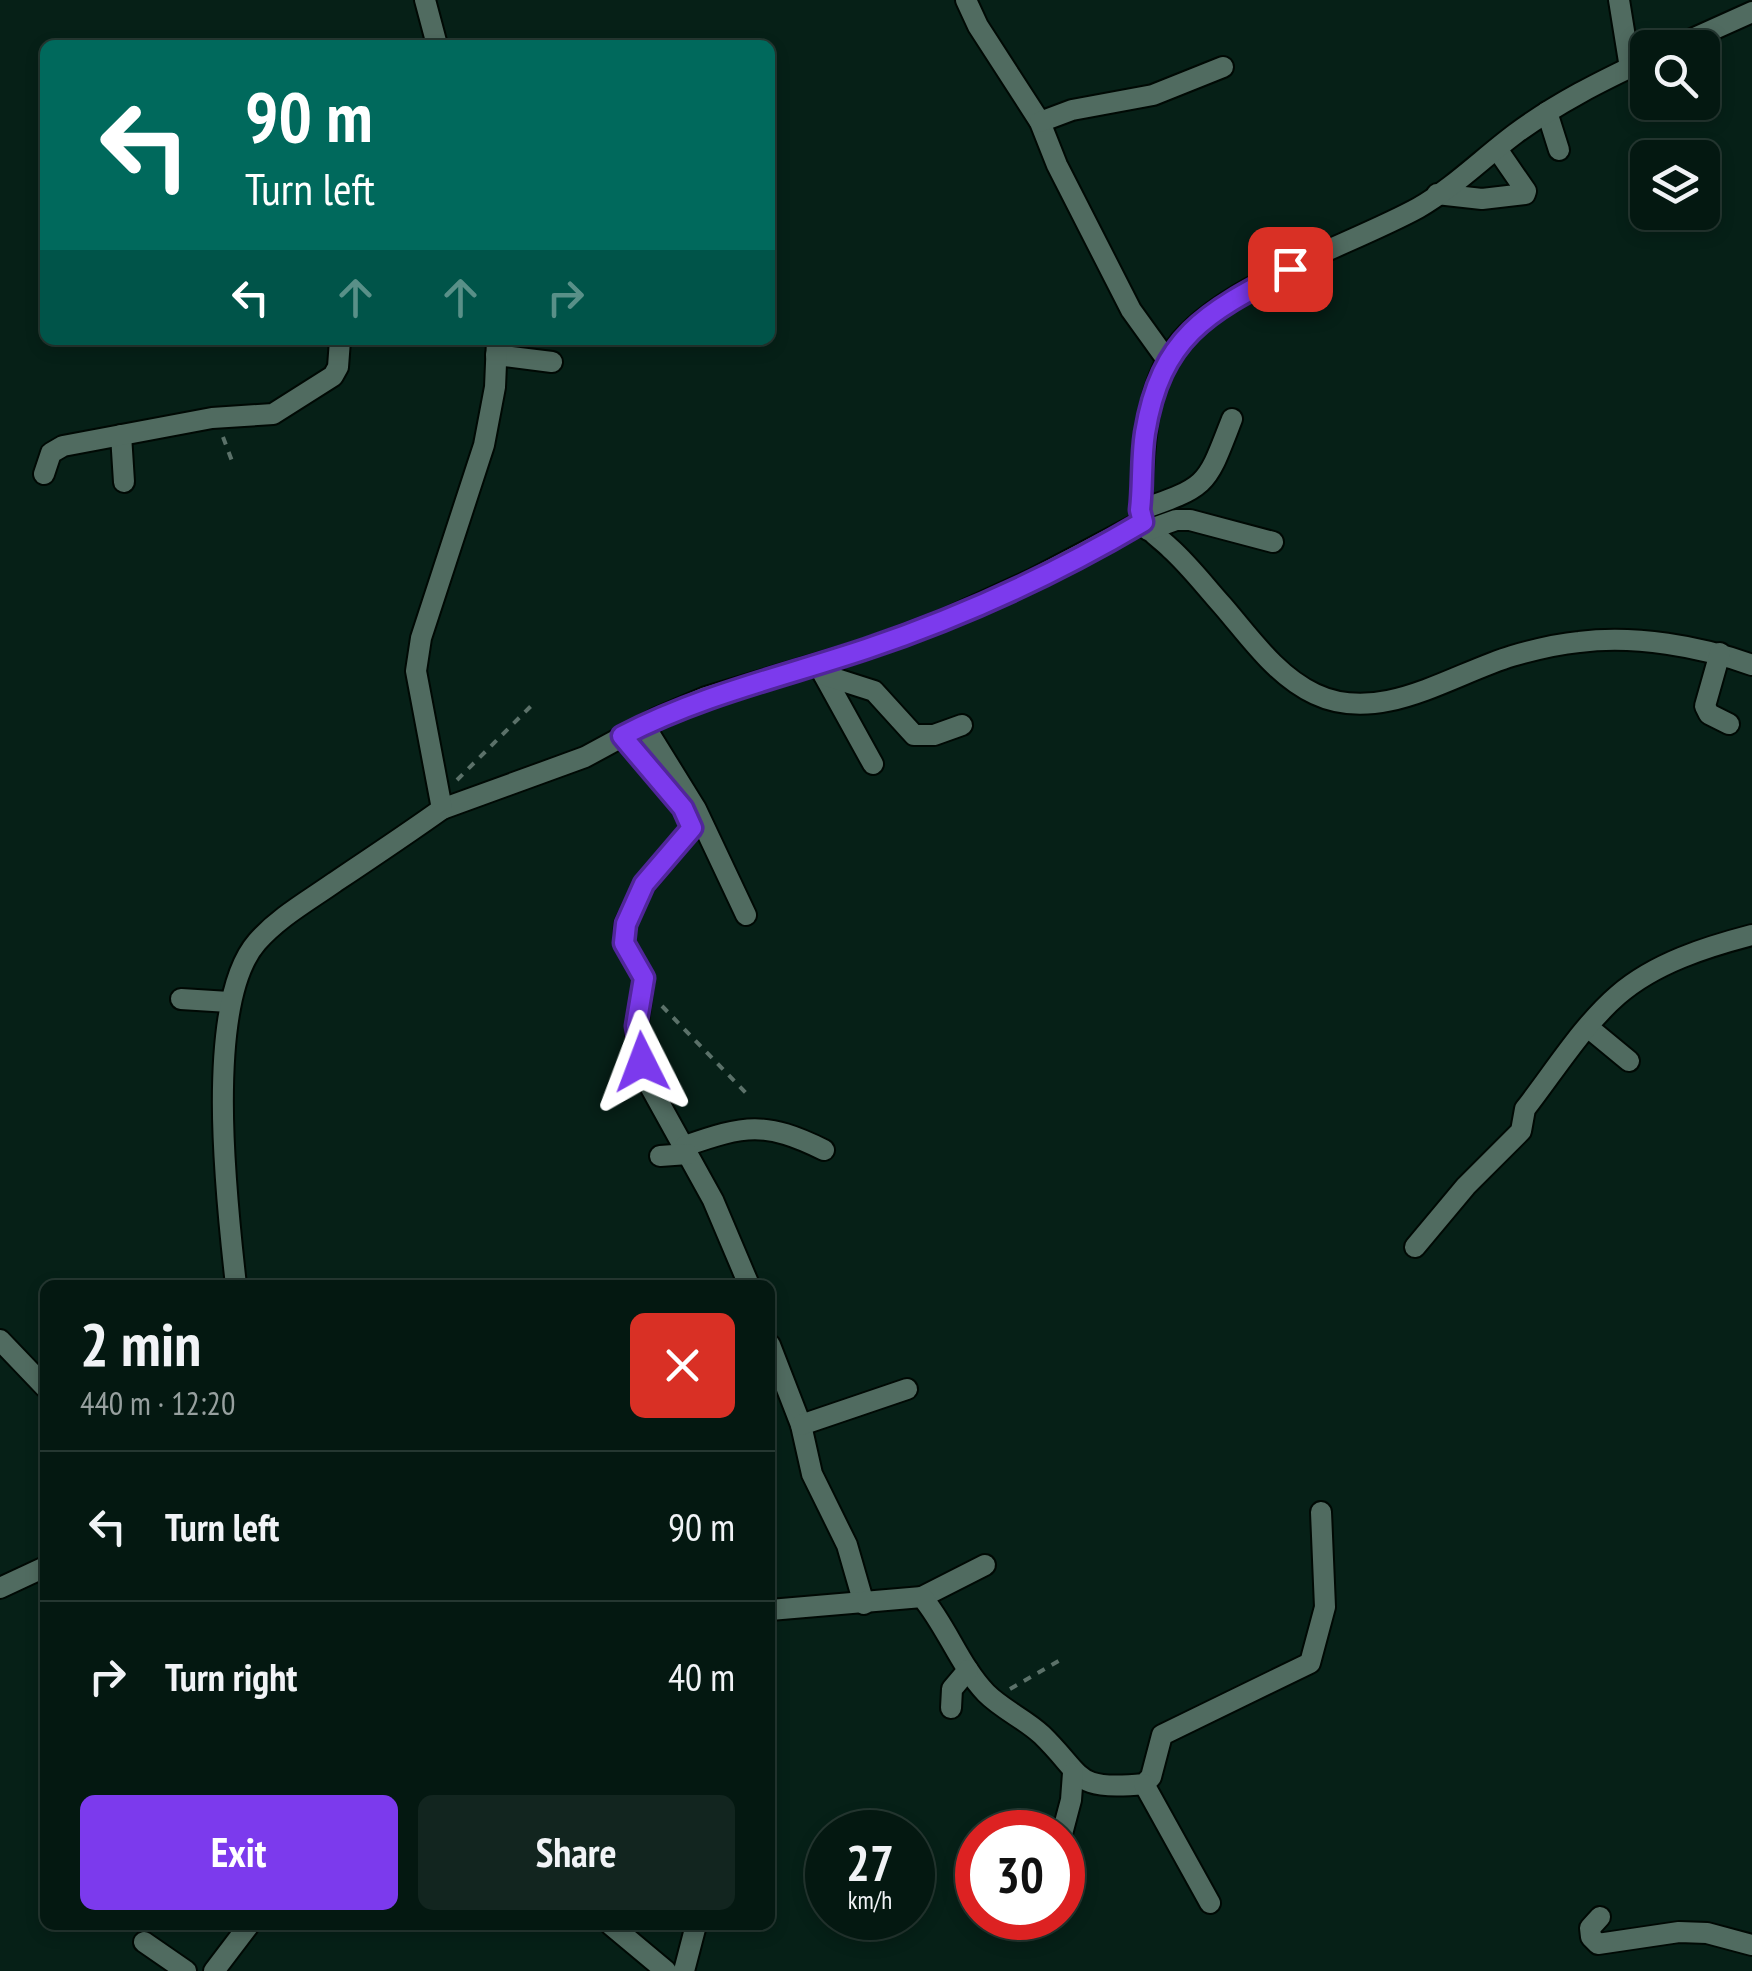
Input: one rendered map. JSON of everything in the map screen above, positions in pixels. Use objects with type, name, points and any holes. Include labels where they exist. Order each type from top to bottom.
[{"type":"street","points":[[425,0],[437,40]]},
{"type":"street","points":[[966,0],[978,26],[1040,122],[1131,310],[1167,360]]},
{"type":"street","points":[[1619,0],[1630,35]]},
{"type":"street","points":[[1712,30],[1752,12]]},
{"type":"street","points":[[1040,122],[1072,110],[1153,95],[1223,67]]},
{"type":"street","points":[[1630,67],[1546,112],[1418,207],[1241,294],[1195,328],[1167,360],[1151,406],[1145,436],[1144,521],[1268,658],[1295,682],[1338,702],[1397,700],[1514,655],[1580,642],[1625,641],[1720,653],[1752,665]]},
{"type":"street","points":[[1546,112],[1559,150]]},
{"type":"street","points":[[1437,194],[1482,199],[1525,194],[1497,149]]},
{"type":"street","points":[[44,474],[50,452],[56,448],[218,418],[273,414],[320,386],[338,366],[340,345]]},
{"type":"street","points":[[440,803],[416,672],[421,638],[484,445],[495,386],[496,348],[552,362]]},
{"type":"street","points":[[235,1280],[228,1218],[223,1070],[229,1002],[237,975],[254,945],[281,919],[440,803],[568,763],[706,697],[821,669],[946,619],[1144,521],[1202,485],[1232,419]]},
{"type":"street","points":[[122,435],[124,482]]},
{"type":"street","points":[[1144,521],[1190,520],[1273,542]]},
{"type":"street","points":[[1720,653],[1705,706],[1709,714],[1729,724]]},
{"type":"street","points":[[821,669],[874,692],[914,735],[934,736],[962,725]]},
{"type":"street","points":[[821,669],[873,764]]},
{"type":"street","points":[[644,724],[696,809],[746,915]]},
{"type":"street","points":[[622,736],[683,808],[692,828],[644,884],[626,924],[624,943],[644,978],[636,1026],[642,1062],[651,1088],[713,1200],[747,1280]]},
{"type":"street","points":[[1415,1247],[1466,1186],[1521,1131],[1525,1110],[1617,996],[1640,978],[1706,948],[1752,935]]},
{"type":"street","points":[[181,998],[229,1002]]},
{"type":"street","points":[[1589,1028],[1629,1061]]},
{"type":"street","points":[[660,1156],[687,1150],[725,1132],[766,1128],[824,1150]]},
{"type":"street","points":[[0,1340],[40,1383]]},
{"type":"street","points":[[775,1358],[801,1425],[812,1474],[847,1545],[864,1604]]},
{"type":"street","points":[[801,1425],[907,1389]]},
{"type":"street","points":[[922,1597],[947,1630],[968,1670],[992,1699],[1041,1734],[1073,1773],[1089,1784],[1144,1784],[1151,1777],[1162,1735],[1310,1663],[1325,1607],[1321,1512]]},
{"type":"street","points":[[775,1610],[922,1597],[985,1565]]},
{"type":"street","points":[[0,1588],[40,1569]]},
{"type":"street","points":[[951,1708],[952,1689],[968,1670]]},
{"type":"street","points":[[1068,1810],[1073,1773]]},
{"type":"street","points":[[1144,1784],[1210,1903]]},
{"type":"street","points":[[1600,1918],[1590,1928],[1590,1937],[1598,1944],[1679,1932],[1708,1933],[1752,1946]]},
{"type":"street","points":[[214,1971],[245,1930]]},
{"type":"street","points":[[617,1930],[666,1971]]},
{"type":"street","points":[[684,1971],[695,1930]]},
{"type":"street","points":[[144,1942],[186,1971]]},
{"type":"path","points":[[218,418],[232,461]]},
{"type":"path","points":[[440,803],[531,706]]},
{"type":"path","points":[[657,999],[746,1093]]},
{"type":"path","points":[[992,1699],[1062,1659]]},
{"type":"route","points":[[642,1062],[636,1026],[644,978],[624,943],[626,924],[644,884],[692,828],[683,808],[622,736],[706,697],[867,648],[946,619],[1143,522],[1140,510],[1145,436],[1167,360],[1195,328],[1241,294],[1290,269]]}]
